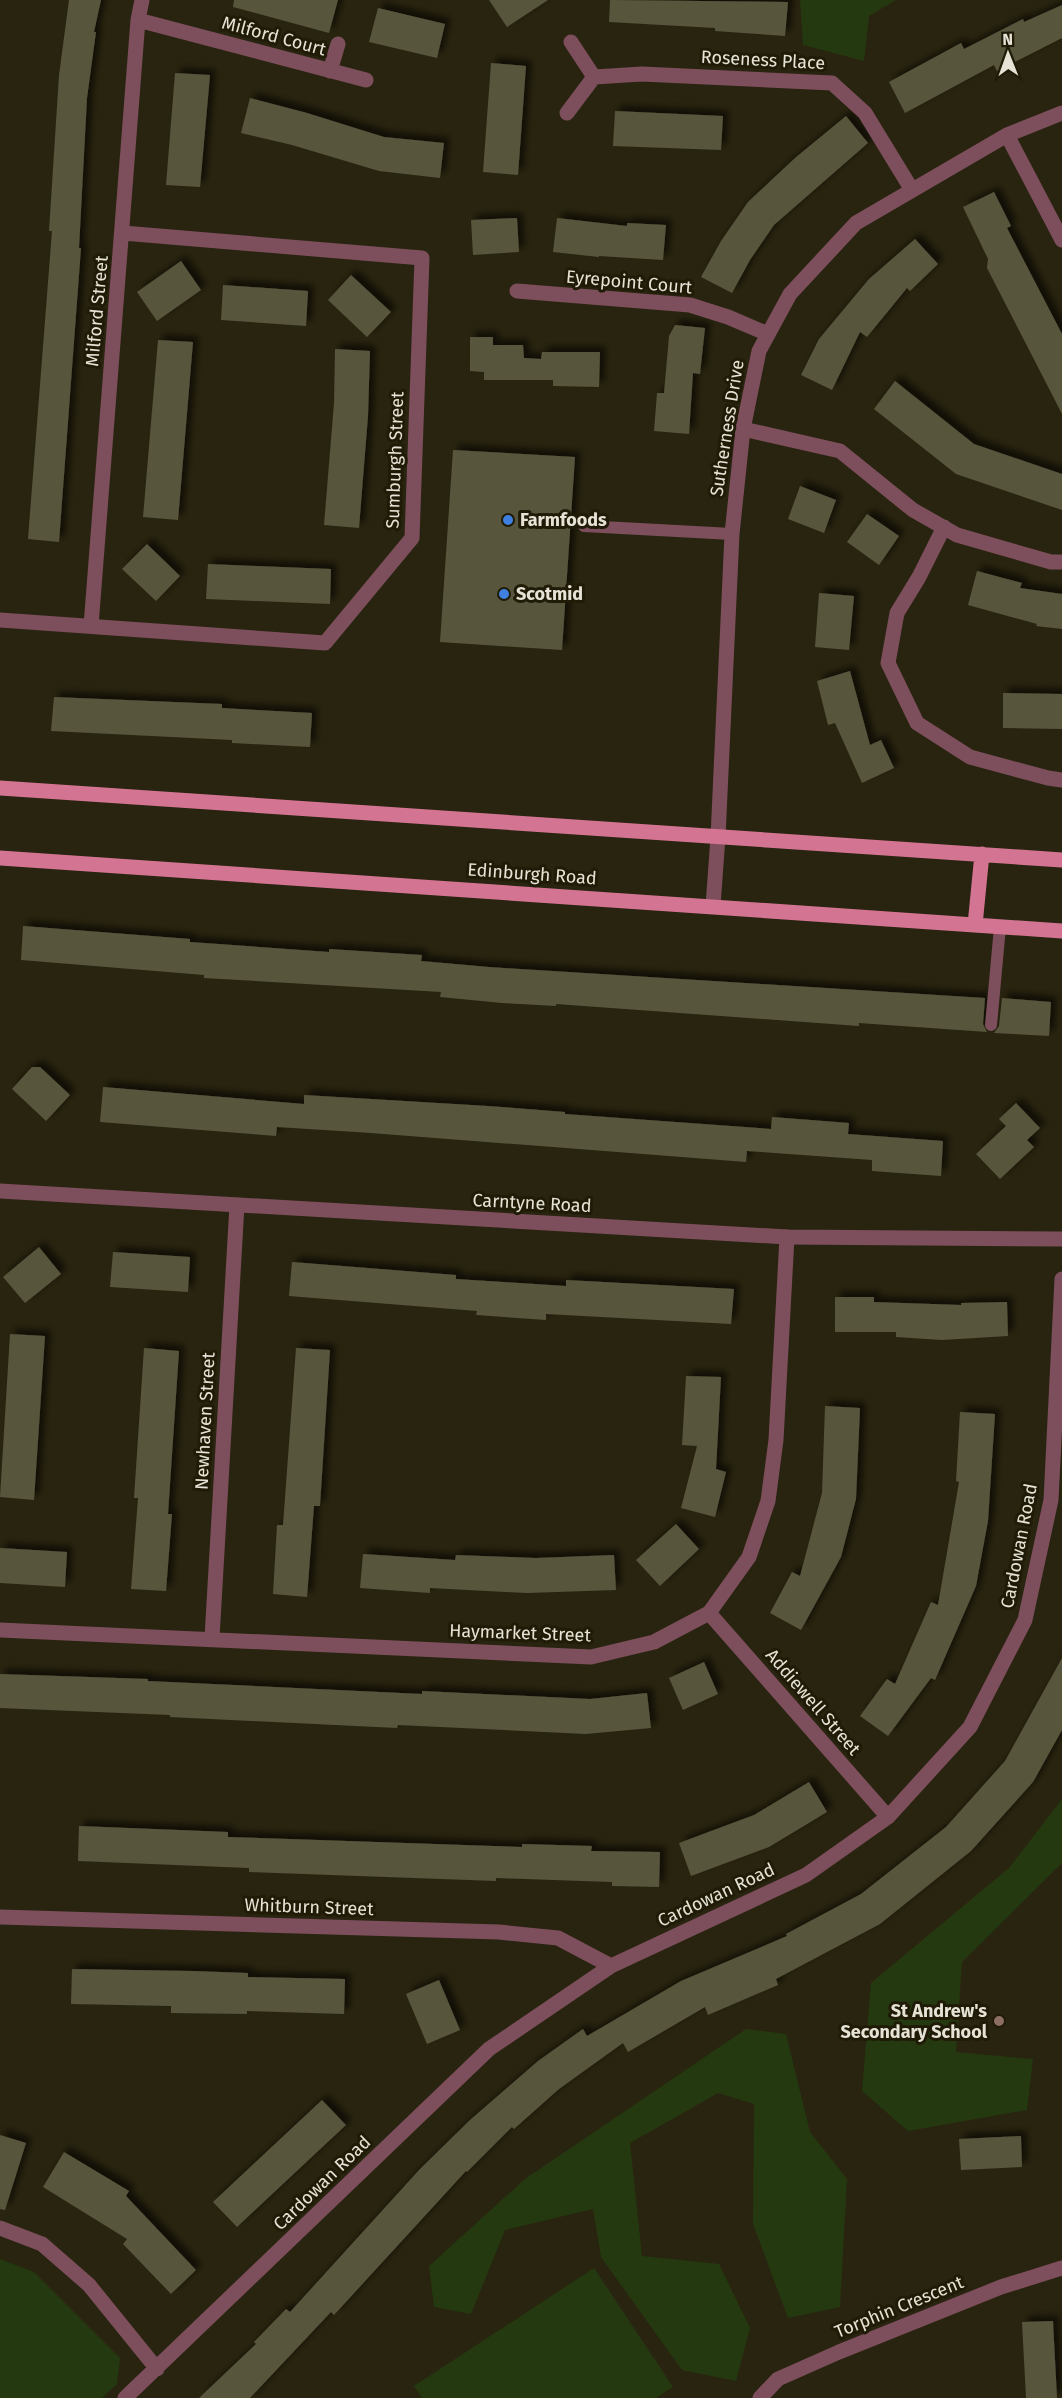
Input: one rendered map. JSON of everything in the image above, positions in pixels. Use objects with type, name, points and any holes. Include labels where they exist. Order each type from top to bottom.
[{"type":"main road","points":[[0,788],[1062,860]]},
{"type":"main road","points":[[975,925],[982,854]]},
{"type":"main road","name":"Edinburgh Road","points":[[0,858],[1062,931]]},
{"type":"street","name":"Milford Street","points":[[92,626],[138,20],[142,0]]},
{"type":"street","name":"Milford Court","points":[[138,20],[366,80]]},
{"type":"street","points":[[567,113],[594,77],[571,42]]},
{"type":"street","name":"Milford Court","points":[[330,71],[338,44]]},
{"type":"street","name":"Roseness Place","points":[[594,77],[642,74],[832,83],[866,113],[912,190]]},
{"type":"street","name":"Sutherness Drive","points":[[713,906],[732,534],[743,429],[759,351],[790,294],[855,223],[1007,135],[1062,113]]},
{"type":"street","points":[[1007,135],[1062,240]]},
{"type":"street","name":"Sumburgh Street","points":[[0,620],[325,643],[411,538],[422,258],[123,233]]},
{"type":"street","name":"Eyrepoint Court","points":[[517,291],[690,305],[728,317],[768,334]]},
{"type":"street","points":[[743,429],[840,451],[913,510],[957,535],[1052,562],[1062,562]]},
{"type":"street","points":[[944,527],[919,577],[897,613],[888,663],[917,723],[970,757],[1062,780]]},
{"type":"street","name":"Carntyne Road","points":[[0,1191],[787,1237],[1062,1239]]},
{"type":"street","name":"Newhaven Street","points":[[212,1638],[237,1205]]},
{"type":"street","name":"Haymarket Street","points":[[0,1630],[591,1657],[654,1642],[709,1613],[749,1557],[768,1501],[776,1440],[787,1237]]},
{"type":"street","name":"Cardowan Road","points":[[125,2398],[489,2049],[611,1966],[806,1875],[888,1817],[970,1727],[1025,1620],[1051,1500],[1062,1279]]},
{"type":"street","name":"Addiewell Street","points":[[709,1613],[888,1817]]},
{"type":"street","name":"Whitburn Street","points":[[0,1917],[499,1932],[558,1938],[611,1966]]},
{"type":"street","points":[[0,2228],[42,2244],[89,2285],[157,2369]]},
{"type":"street","name":"Torphin Crescent","points":[[760,2398],[778,2379],[840,2352],[1001,2287],[1062,2268]]},
{"type":"lane","points":[[584,526],[732,534]]},
{"type":"lane","points":[[991,1024],[1000,927]]},
{"type":"green space","points":[[800,0],[896,0],[869,16],[864,61],[803,45]]},
{"type":"green space","points":[[1062,1799],[1062,1863],[962,1962],[956,2052],[1033,2059],[1027,2110],[908,2131],[862,2091],[871,1983],[1009,1868]]},
{"type":"green space","points":[[746,2029],[786,2034],[810,2132],[847,2179],[840,2307],[788,2318],[753,2224],[754,2104],[718,2093],[630,2143],[642,2256],[719,2264],[750,2328],[736,2381],[682,2370],[601,2257],[593,2209],[505,2230],[471,2314],[434,2307],[429,2266],[525,2179]]},
{"type":"green space","points":[[0,2259],[34,2272],[120,2358],[117,2384],[102,2398],[0,2398]]},
{"type":"green space","points":[[594,2268],[673,2387],[656,2398],[422,2398],[414,2386]]},
{"type":"building","points":[[69,0],[101,0],[94,32],[96,32],[87,98],[79,248],[81,248],[59,542],[28,539],[52,231],[49,231],[59,75]]},
{"type":"building","points":[[234,0],[338,0],[329,33],[233,7]]},
{"type":"building","points":[[489,0],[548,0],[507,27]]},
{"type":"building","points":[[610,0],[788,2],[785,36],[715,31],[715,28],[609,22]]},
{"type":"building","points":[[1062,5],[1062,38],[997,71],[994,65],[905,113],[889,82],[961,43],[964,49],[1023,19],[1024,22]]},
{"type":"building","points":[[378,8],[445,24],[437,58],[369,42]]},
{"type":"building","points":[[491,63],[526,66],[518,175],[483,172]]},
{"type":"building","points":[[175,73],[210,75],[200,187],[166,185]]},
{"type":"building","points":[[250,98],[384,137],[444,143],[440,178],[379,171],[292,145],[241,133]]},
{"type":"building","points":[[615,111],[723,116],[721,150],[613,146]]},
{"type":"building","points":[[846,116],[868,143],[774,225],[750,260],[732,293],[701,277],[721,241],[748,202],[795,158]]},
{"type":"building","points":[[994,192],[1011,226],[1007,228],[1062,334],[1062,414],[987,268],[988,259],[963,207]]},
{"type":"building","points":[[517,218],[519,252],[473,255],[471,220]]},
{"type":"building","points":[[557,218],[627,226],[627,223],[666,225],[663,260],[553,252]]},
{"type":"building","points":[[915,239],[938,264],[910,291],[907,288],[867,337],[860,332],[832,390],[801,375],[819,339],[869,279]]},
{"type":"building","points":[[181,261],[201,290],[157,321],[137,292]]},
{"type":"building","points":[[351,275],[391,312],[367,337],[328,300]]},
{"type":"building","points":[[223,285],[308,291],[306,326],[221,320]]},
{"type":"building","points":[[675,325],[705,328],[700,374],[693,373],[689,434],[654,431],[657,393],[664,393],[669,336]]},
{"type":"building","points":[[470,337],[493,337],[493,345],[523,345],[524,358],[541,359],[542,352],[600,352],[599,387],[553,386],[553,380],[484,380],[484,372],[470,371]]},
{"type":"building","points":[[158,340],[193,342],[178,520],[143,517]]},
{"type":"building","points":[[335,349],[370,351],[368,416],[359,528],[324,525],[334,403]]},
{"type":"building","points":[[895,381],[974,444],[1062,474],[1062,510],[956,474],[874,409]]},
{"type":"building","points":[[453,450],[575,457],[562,650],[440,642]]},
{"type":"building","points":[[800,486],[836,500],[824,533],[788,519]]},
{"type":"building","points":[[867,514],[899,536],[879,565],[847,542]]},
{"type":"building","points":[[147,544],[180,576],[156,601],[122,569]]},
{"type":"building","points":[[208,564],[331,569],[330,604],[206,599]]},
{"type":"building","points":[[977,571],[1022,583],[1020,588],[1062,594],[1062,629],[1036,626],[1037,624],[968,605]]},
{"type":"building","points":[[819,593],[854,596],[849,650],[815,647]]},
{"type":"building","points":[[850,671],[870,745],[881,740],[894,768],[862,783],[835,723],[828,725],[817,681]]},
{"type":"building","points":[[1003,693],[1062,694],[1062,729],[1003,728]]},
{"type":"building","points":[[54,697],[222,704],[222,708],[312,713],[310,747],[232,743],[232,740],[51,731]]},
{"type":"building","points":[[23,926],[190,939],[190,942],[329,952],[329,949],[422,955],[421,961],[489,967],[985,998],[983,1024],[987,1032],[859,1023],[859,1026],[556,1004],[556,1006],[502,1003],[440,997],[441,992],[204,978],[204,975],[21,960]]},
{"type":"building","points":[[1002,998],[1051,1002],[1049,1036],[994,1033],[999,1026]]},
{"type":"building","points":[[32,1067],[40,1067],[70,1095],[46,1121],[12,1089]]},
{"type":"building","points":[[103,1087],[304,1104],[304,1095],[488,1106],[771,1129],[772,1117],[849,1123],[848,1134],[943,1141],[941,1176],[872,1171],[872,1160],[747,1151],[746,1162],[277,1127],[276,1136],[100,1122]]},
{"type":"building","points":[[1016,1103],[1040,1128],[1027,1140],[1034,1147],[1000,1179],[976,1154],[1006,1126],[999,1119]]},
{"type":"building","points":[[39,1247],[61,1274],[25,1303],[3,1277]]},
{"type":"building","points":[[113,1252],[190,1257],[188,1292],[110,1287]]},
{"type":"building","points":[[292,1262],[456,1275],[456,1279],[566,1286],[566,1280],[734,1289],[731,1324],[546,1314],[546,1320],[476,1315],[477,1311],[289,1296]]},
{"type":"building","points":[[835,1297],[874,1297],[874,1302],[961,1305],[961,1303],[1007,1302],[1008,1336],[942,1340],[896,1337],[896,1332],[835,1332]]},
{"type":"building","points":[[10,1334],[45,1336],[34,1500],[0,1497]]},
{"type":"building","points":[[144,1348],[179,1351],[168,1514],[172,1514],[166,1591],[131,1589],[138,1498],[134,1498]]},
{"type":"building","points":[[296,1348],[330,1350],[320,1506],[314,1506],[307,1597],[273,1594],[277,1525],[283,1525]]},
{"type":"building","points":[[686,1376],[721,1377],[716,1469],[726,1472],[715,1517],[681,1508],[697,1446],[682,1445]]},
{"type":"building","points":[[825,1406],[860,1408],[856,1499],[841,1557],[801,1630],[770,1613],[792,1572],[800,1576],[822,1493]]},
{"type":"building","points":[[960,1412],[995,1414],[988,1521],[976,1586],[935,1680],[931,1678],[888,1736],[860,1716],[887,1679],[895,1684],[931,1602],[938,1605],[959,1482],[956,1481]]},
{"type":"building","points":[[676,1524],[699,1549],[660,1586],[636,1560]]},
{"type":"building","points":[[0,1548],[67,1552],[65,1587],[0,1583]]},
{"type":"building","points":[[363,1554],[455,1560],[456,1555],[536,1558],[614,1555],[616,1590],[527,1593],[430,1588],[430,1593],[360,1588]]},
{"type":"building","points":[[1062,1658],[1062,1730],[1033,1782],[971,1851],[880,1924],[776,1979],[778,1985],[708,2015],[705,2007],[628,2052],[623,2043],[559,2089],[514,2129],[512,2127],[466,2171],[334,2315],[331,2312],[250,2398],[199,2398],[256,2344],[254,2342],[286,2309],[290,2312],[420,2169],[470,2120],[538,2061],[583,2029],[587,2036],[681,1981],[787,1936],[786,1934],[861,1894],[946,1827],[1005,1761]]},
{"type":"building","points":[[704,1662],[718,1694],[683,1710],[669,1678]]},
{"type":"building","points":[[0,1674],[148,1679],[148,1681],[422,1694],[422,1691],[590,1699],[647,1693],[651,1728],[586,1734],[398,1725],[397,1728],[0,1708]]},
{"type":"building","points":[[809,1782],[827,1812],[769,1847],[691,1876],[679,1843],[754,1815]]},
{"type":"building","points":[[79,1826],[228,1832],[228,1837],[522,1847],[522,1844],[592,1846],[591,1851],[660,1852],[659,1887],[612,1886],[612,1882],[496,1878],[496,1881],[249,1872],[249,1868],[78,1861]]},
{"type":"building","points":[[72,1969],[248,1973],[248,1977],[345,1979],[344,2014],[247,2011],[247,2014],[171,2013],[171,2006],[71,2004]]},
{"type":"building","points":[[439,1980],[460,2030],[427,2044],[406,1994]]},
{"type":"building","points":[[322,2100],[346,2125],[237,2227],[213,2202]]},
{"type":"building","points":[[0,2135],[26,2143],[5,2210],[0,2209]]},
{"type":"building","points":[[1021,2136],[1022,2167],[961,2170],[959,2139]]},
{"type":"building","points":[[64,2152],[129,2191],[126,2196],[196,2270],[171,2294],[123,2244],[127,2239],[43,2187]]},
{"type":"building","points":[[1053,2321],[1057,2398],[1026,2398],[1022,2322]]},
{"type":"place","name":"Farmfoods","points":[[508,520]]},
{"type":"place","name":"Scotmid","points":[[504,594]]},
{"type":"place","name":"St Andrew's Secondary School","points":[[999,2021]]}]
